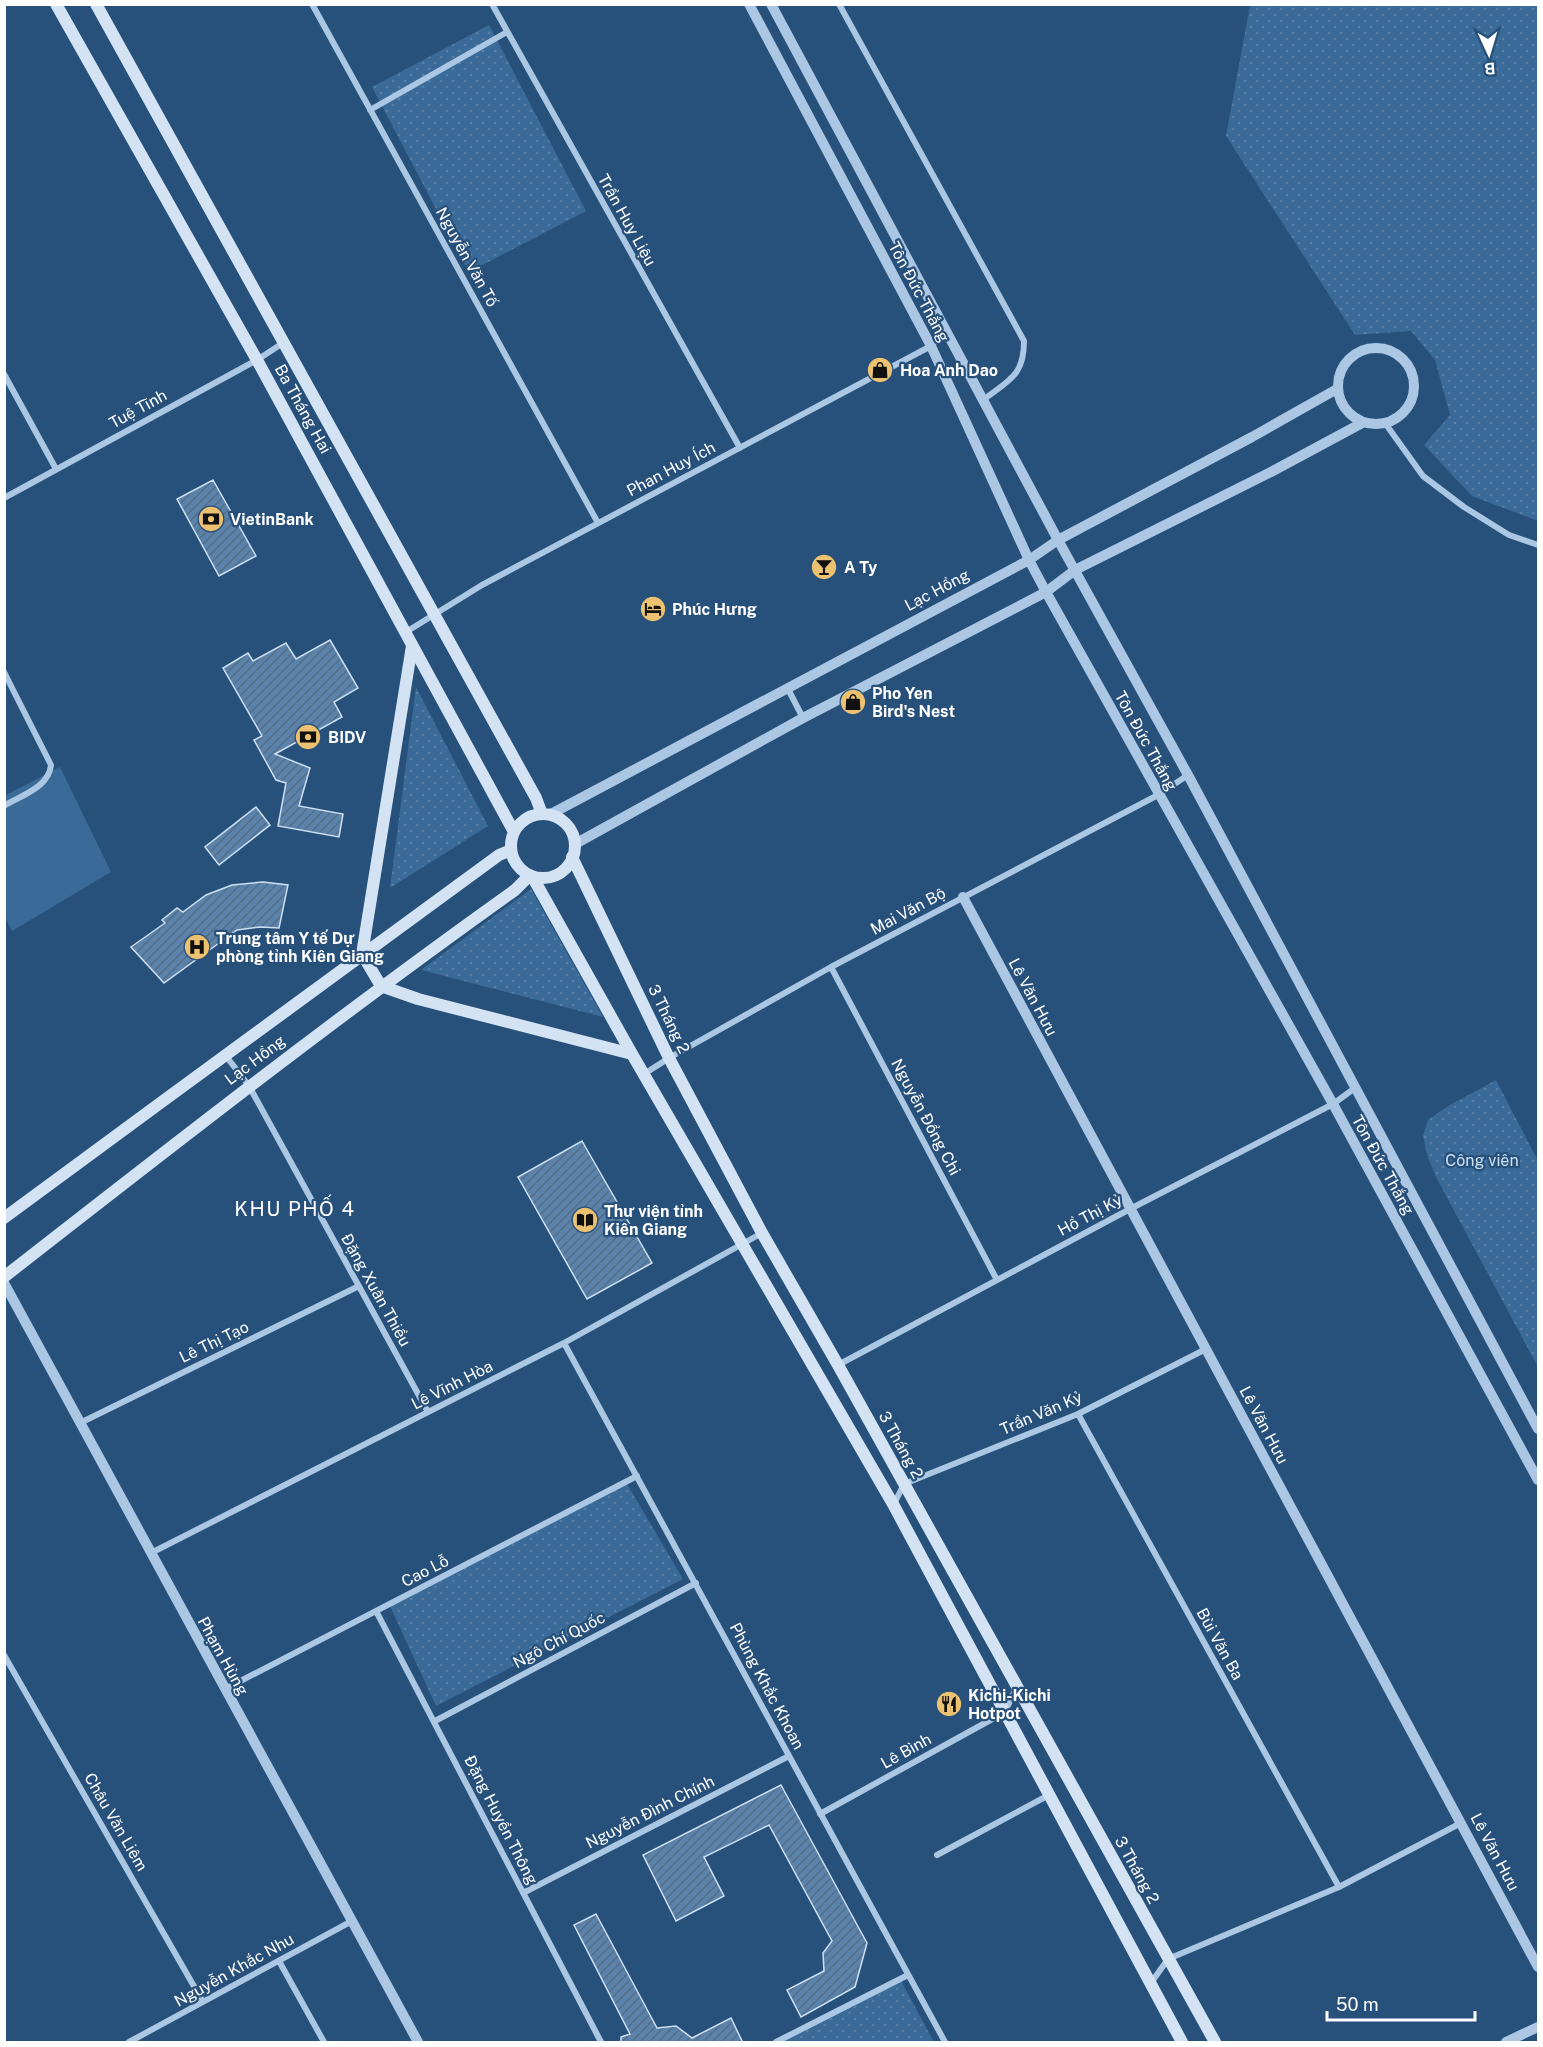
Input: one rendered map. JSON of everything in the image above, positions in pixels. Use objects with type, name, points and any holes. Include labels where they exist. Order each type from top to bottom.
[{"type":"main road","name":"Ba Tháng Hai","points":[[56,4],[257,360],[514,832]]},
{"type":"main road","name":"Ba Tháng Hai","points":[[96,4],[546,814]]},
{"type":"main road","points":[[412,646],[362,954],[381,986],[418,999],[632,1054]]},
{"type":"main road","points":[[531,876],[544,878],[556,874],[566,867],[572,857],[574,844],[570,829],[557,818],[546,814],[525,819],[514,832],[511,849],[517,865],[531,876],[893,1504],[1182,2043]]},
{"type":"main road","name":"Lạc Hồng","points":[[4,1218],[362,954],[499,855],[511,849]]},
{"type":"main road","name":"3 Tháng 2","points":[[572,857],[669,1058],[762,1233],[838,1365],[1215,2043]]},
{"type":"main road","name":"Lạc Hồng","points":[[4,1277],[249,1086],[531,876]]},
{"type":"street","name":"Nguyễn Văn Tố","points":[[312,4],[598,523]]},
{"type":"street","name":"Trần Huy Liệu","points":[[492,4],[740,448]]},
{"type":"street","name":"Tôn Đức Thắng","points":[[749,4],[932,346],[1029,560],[1046,592],[1333,1104],[1539,1480]]},
{"type":"street","name":"Tôn Đức Thắng","points":[[771,4],[1539,1429]]},
{"type":"street","points":[[839,4],[1024,341],[1024,359],[1016,375],[983,400]]},
{"type":"street","points":[[370,110],[507,32]]},
{"type":"street","name":"Phan Huy Ích","points":[[406,632],[482,585],[932,346],[946,330]]},
{"type":"street","name":"Tuệ Tĩnh","points":[[4,498],[257,360],[283,343]]},
{"type":"street","points":[[1373,348],[1386,349],[1399,355],[1408,365],[1413,377],[1413,396],[1407,408],[1397,418],[1385,423],[1364,422],[1352,416],[1343,407],[1337,388],[1344,364],[1360,351],[1373,348]]},
{"type":"street","points":[[4,374],[56,469]]},
{"type":"street","name":"Lạc Hồng","points":[[546,814],[788,689],[1029,560],[1058,540],[1337,388]]},
{"type":"street","points":[[574,844],[803,718],[1046,592],[1075,570],[1271,472],[1364,422]]},
{"type":"street","points":[[1385,423],[1422,476],[1464,507],[1509,535],[1539,545]]},
{"type":"street","points":[[4,672],[51,765],[45,781],[4,806]]},
{"type":"street","points":[[788,689],[803,718]]},
{"type":"street","name":"Mai Văn Bộ","points":[[644,1074],[831,967],[1158,795],[1188,775]]},
{"type":"street","name":"Lê Văn Hưu","points":[[963,897],[1539,1966]]},
{"type":"street","name":"Nguyễn Đổng Chi","points":[[831,967],[998,1280]]},
{"type":"street","name":"Đặng Xuân Thiều","points":[[226,1056],[249,1086],[428,1412]]},
{"type":"street","name":"Hồ Thị Kỷ","points":[[838,1365],[1130,1209],[1333,1104],[1355,1088]]},
{"type":"street","name":"Lê Vĩnh Hòa","points":[[150,1553],[564,1343],[762,1233]]},
{"type":"street","name":"Phạm Hùng","points":[[4,1283],[418,2043]]},
{"type":"street","name":"Lê Thị Tạo","points":[[80,1423],[359,1286]]},
{"type":"street","name":"Phùng Khắc Khoan","points":[[564,1343],[945,2043]]},
{"type":"street","name":"Trần Văn Kỷ","points":[[904,1484],[1078,1414],[1206,1349]]},
{"type":"street","name":"Bùi Văn Ba","points":[[1078,1414],[1339,1887]]},
{"type":"street","name":"Cao Lỗ","points":[[224,1689],[637,1476]]},
{"type":"street","points":[[893,1504],[904,1484]]},
{"type":"street","name":"Ngô Chí Quốc","points":[[435,1721],[696,1583]]},
{"type":"street","name":"Đặng Huyền Thông","points":[[376,1611],[601,2043]]},
{"type":"street","name":"Châu Văn Liêm","points":[[4,1655],[203,2002]]},
{"type":"street","points":[[1005,1712],[1017,1687]]},
{"type":"street","name":"Lê Bình","points":[[820,1814],[1005,1712]]},
{"type":"street","name":"Nguyễn Đình Chính","points":[[523,1893],[789,1756]]},
{"type":"street","points":[[937,1855],[1049,1795]]},
{"type":"street","points":[[1150,1985],[1168,1959],[1339,1887],[1462,1822]]},
{"type":"street","name":"Nguyễn Khắc Nhu","points":[[129,2043],[352,1921]]},
{"type":"street","points":[[279,1961],[324,2043]]},
{"type":"street","points":[[776,2043],[908,1975]]},
{"type":"street","points":[[1506,2043],[1539,2026]]},
{"type":"green space","points":[[1250,5],[1538,5],[1538,521],[1472,496],[1424,445],[1450,415],[1435,360],[1411,331],[1355,335],[1226,136]]},
{"type":"green space","points":[[489,25],[586,211],[469,272],[372,87]]},
{"type":"green space","points":[[416,687],[488,826],[390,888]]},
{"type":"green space","points":[[60,767],[111,872],[12,931],[5,917],[4,796]]},
{"type":"green space","points":[[531,889],[603,1017],[421,970]]},
{"type":"green space","name":"Công viên","points":[[1496,1080],[1538,1161],[1538,1367],[1436,1177],[1427,1155],[1423,1136],[1428,1120],[1448,1106]]},
{"type":"green space","points":[[627,1484],[683,1579],[436,1706],[390,1606]]},
{"type":"green space","points":[[900,1979],[934,2042],[775,2042]]},
{"type":"building","points":[[213,480],[256,556],[219,576],[177,499]]},
{"type":"building","points":[[330,640],[358,688],[334,702],[342,717],[275,754],[310,768],[299,806],[343,814],[339,837],[278,826],[286,783],[276,780],[254,740],[262,736],[223,668],[248,653],[253,661],[286,643],[296,659]]},
{"type":"building","points":[[256,807],[270,825],[219,865],[205,847]]},
{"type":"building","points":[[263,882],[288,885],[279,928],[260,927],[237,930],[164,983],[131,947],[165,923],[162,920],[177,908],[183,912],[206,895],[232,885]]},
{"type":"building","name":"Thư viện tỉnh Kiên Giang","points":[[582,1141],[652,1263],[587,1299],[518,1177]]},
{"type":"building","points":[[781,1785],[867,1943],[855,1987],[801,2017],[787,1990],[824,1971],[823,1953],[832,1941],[769,1825],[704,1857],[724,1896],[676,1921],[643,1855]]},
{"type":"building","points":[[596,1914],[657,2028],[676,2026],[692,2038],[731,2018],[743,2043],[621,2043],[621,2037],[630,2034],[574,1925]]},
{"type":"place","name":"Hoa Anh Dao","points":[[880,370]]},
{"type":"place","name":"VietinBank","points":[[211,519]]},
{"type":"place","name":"A Ty","points":[[824,567]]},
{"type":"place","name":"Phúc Hưng","points":[[653,609]]},
{"type":"place","name":"Pho Yen Bird's Nest","points":[[853,702]]},
{"type":"place","name":"BIDV","points":[[308,737]]},
{"type":"place","name":"Trung tâm Y tế Dự phòng tỉnh Kiên Giang","points":[[197,947]]},
{"type":"place","name":"Thư viện tỉnh Kiên Giang","points":[[585,1220]]},
{"type":"place","name":"Kichi-Kichi Hotpot","points":[[949,1704]]},
{"type":"district","name":"KHU PHỐ 4","points":[[295,1209]]}]
